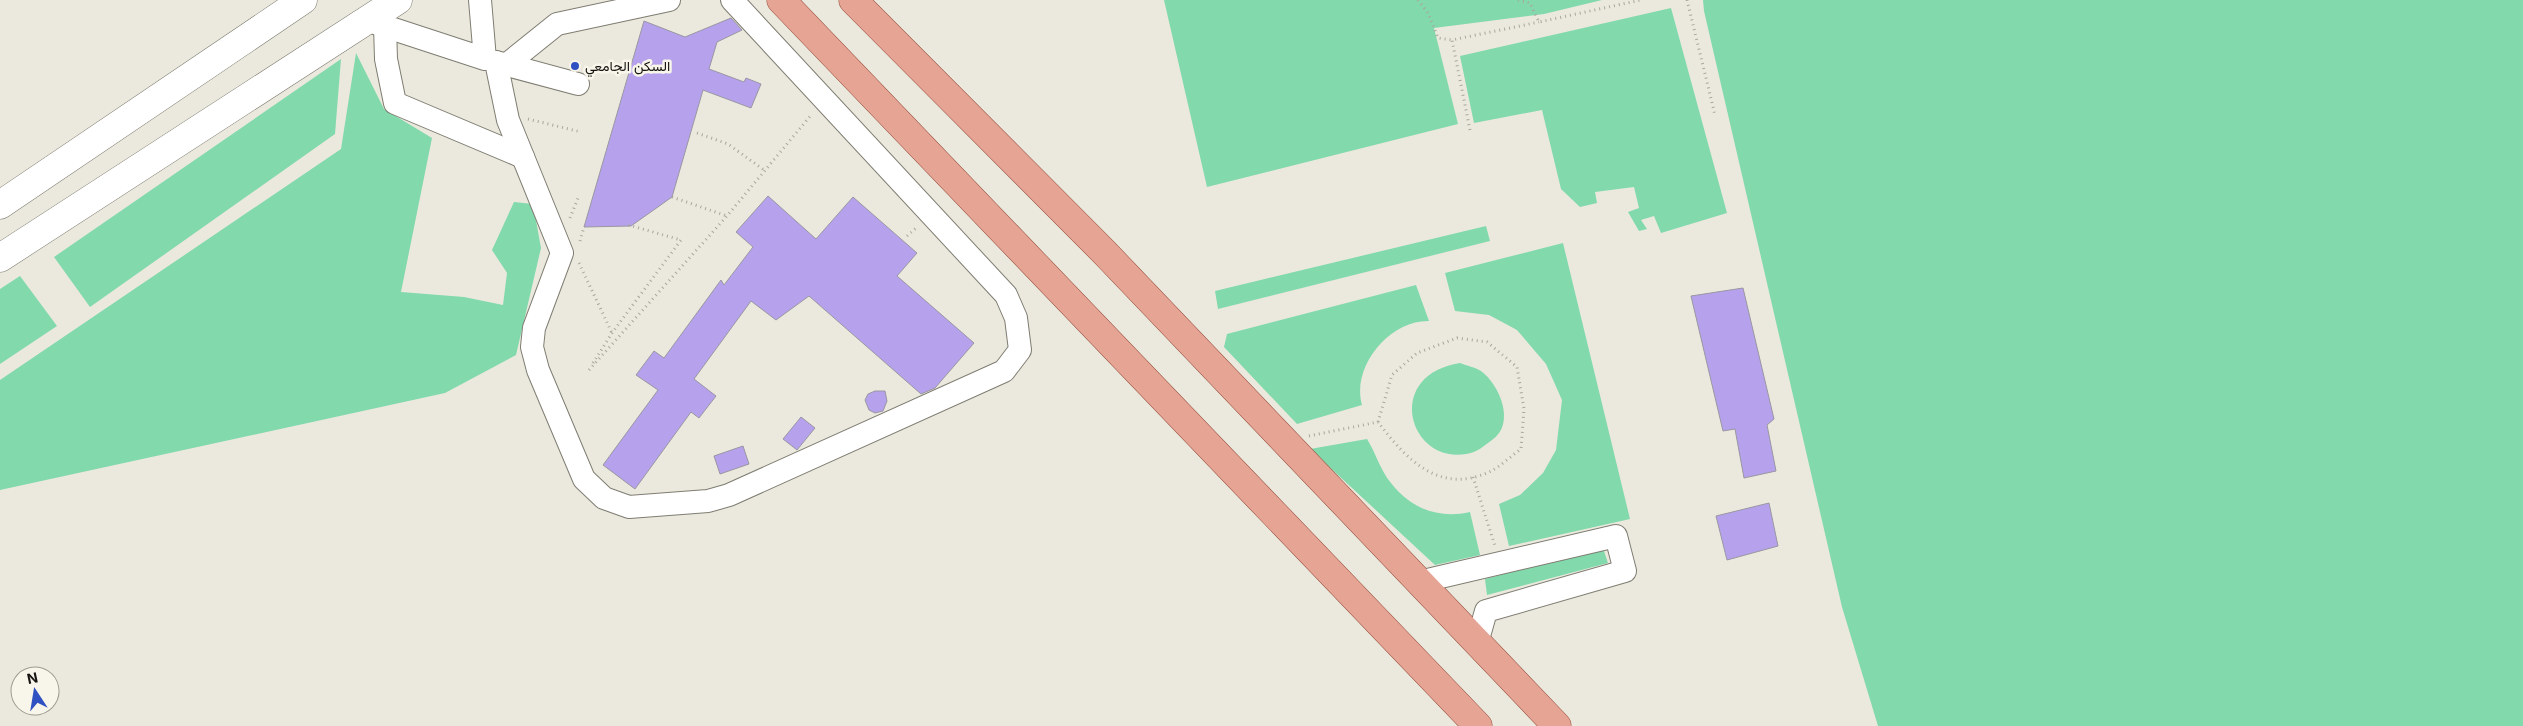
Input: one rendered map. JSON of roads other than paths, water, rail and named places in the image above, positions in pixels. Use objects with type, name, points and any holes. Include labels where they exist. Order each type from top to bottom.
[{"type":"main road","points":[[0,258],[376,23],[398,0]]},
{"type":"main road","points":[[781,0],[1478,726]]},
{"type":"main road","points":[[853,0],[1105,253],[1557,726]]},
{"type":"main road","points":[[0,205],[288,5]]},
{"type":"street","points":[[480,0],[508,120],[562,253],[534,328],[532,347],[538,370],[584,479],[604,498],[629,507],[708,501],[729,495],[1004,371],[1020,350],[1016,318],[1006,296],[732,0]]},
{"type":"street","points":[[496,62],[557,24],[669,0]]},
{"type":"street","points":[[376,23],[496,62],[578,84]]},
{"type":"street","points":[[376,23],[395,103],[523,157]]},
{"type":"street","points":[[1419,582],[1616,536],[1625,571],[1486,611],[1477,643]]},
{"type":"place","name":"السكن الجامعي","points":[[575,66]]}]
